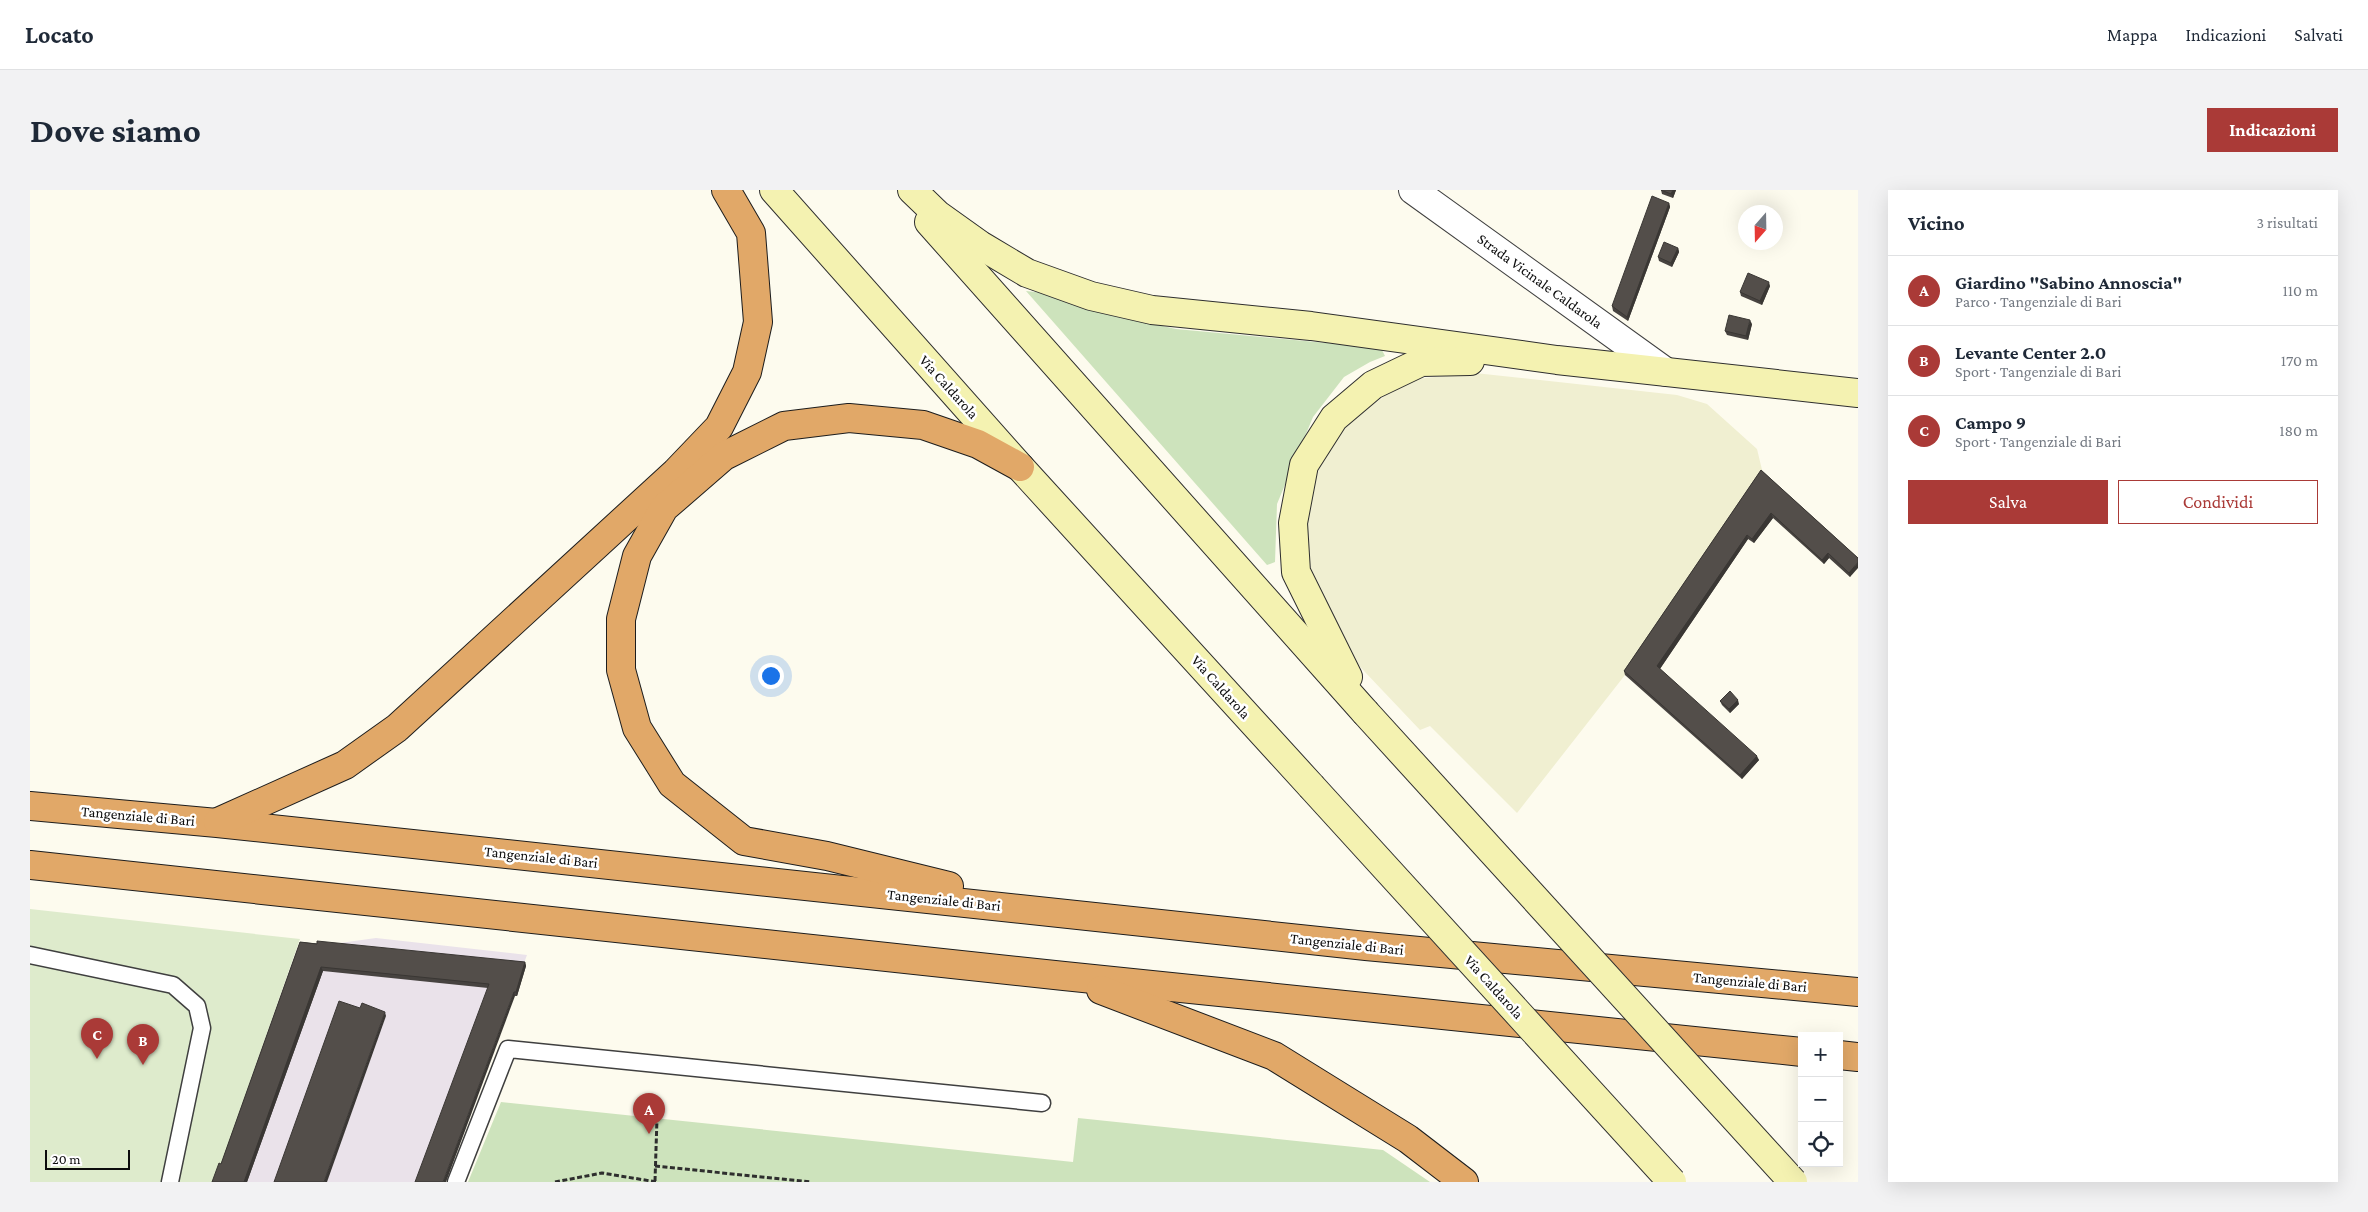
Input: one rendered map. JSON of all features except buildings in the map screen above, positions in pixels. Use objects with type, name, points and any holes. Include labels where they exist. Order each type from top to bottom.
[{"type":"highway","points":[[217,823],[345,765],[397,728],[676,472],[719,427],[747,372],[758,322],[751,233],[726,190]]},
{"type":"highway","points":[[1020,467],[978,444],[923,424],[849,418],[784,426],[724,456],[664,508],[637,556],[621,619],[621,670],[637,728],[672,784],[744,841],[827,856],[1048,911]]},
{"type":"highway","name":"Tangenziale di Bari","points":[[30,806],[217,823],[1366,946],[1858,992]]},
{"type":"highway","points":[[30,865],[1064,976],[1798,1052]]},
{"type":"highway","points":[[1064,976],[1274,1056],[1408,1139],[1464,1182]]},
{"type":"highway","points":[[1843,1056],[1858,1057]]},
{"type":"street","name":"Via Caldarola","points":[[774,190],[1020,467],[1672,1182]]},
{"type":"street","points":[[901,190],[1365,712],[1793,1182]]},
{"type":"street","points":[[912,190],[945,220],[980,245],[1027,273],[1091,296],[1152,310],[1312,326],[1557,360],[1858,393]]},
{"type":"street","name":"Strada Vicinale Caldarola","points":[[1413,190],[1666,372]]},
{"type":"street","points":[[1365,712],[1296,572],[1293,523],[1304,465],[1334,418],[1373,385],[1421,362],[1557,360]]},
{"type":"lane","points":[[30,954],[173,985],[198,1006],[202,1028],[170,1182]]},
{"type":"lane","points":[[456,1182],[508,1048],[1042,1103]]},
{"type":"path","points":[[555,1182],[602,1173],[656,1181],[657,1118]]},
{"type":"path","points":[[655,1166],[811,1182]]},
{"type":"shaded area","points":[[376,938],[527,955],[443,1182],[215,1182],[297,949]]},
{"type":"green space","points":[[1026,291],[1044,293],[1105,313],[1176,329],[1381,348],[1385,356],[1344,377],[1313,417],[1277,504],[1275,562],[1267,565]]},
{"type":"green space","points":[[1475,373],[1677,395],[1707,404],[1757,449],[1763,474],[1625,675],[1517,813],[1430,726],[1420,730],[1346,652],[1303,560],[1307,503],[1324,456],[1351,420],[1385,396],[1416,379]]},
{"type":"green space","points":[[30,909],[300,939],[215,1182],[30,1182]]},
{"type":"green space","points":[[501,1102],[1073,1162],[1078,1118],[1383,1150],[1430,1182],[468,1182]]},
{"type":"place","name":"Campo 9","points":[[97,1059]]},
{"type":"place","name":"Levante Center 2.0","points":[[143,1065]]},
{"type":"place","name":"Giardino \"Sabino Annoscia\"","points":[[649,1134]]}]
